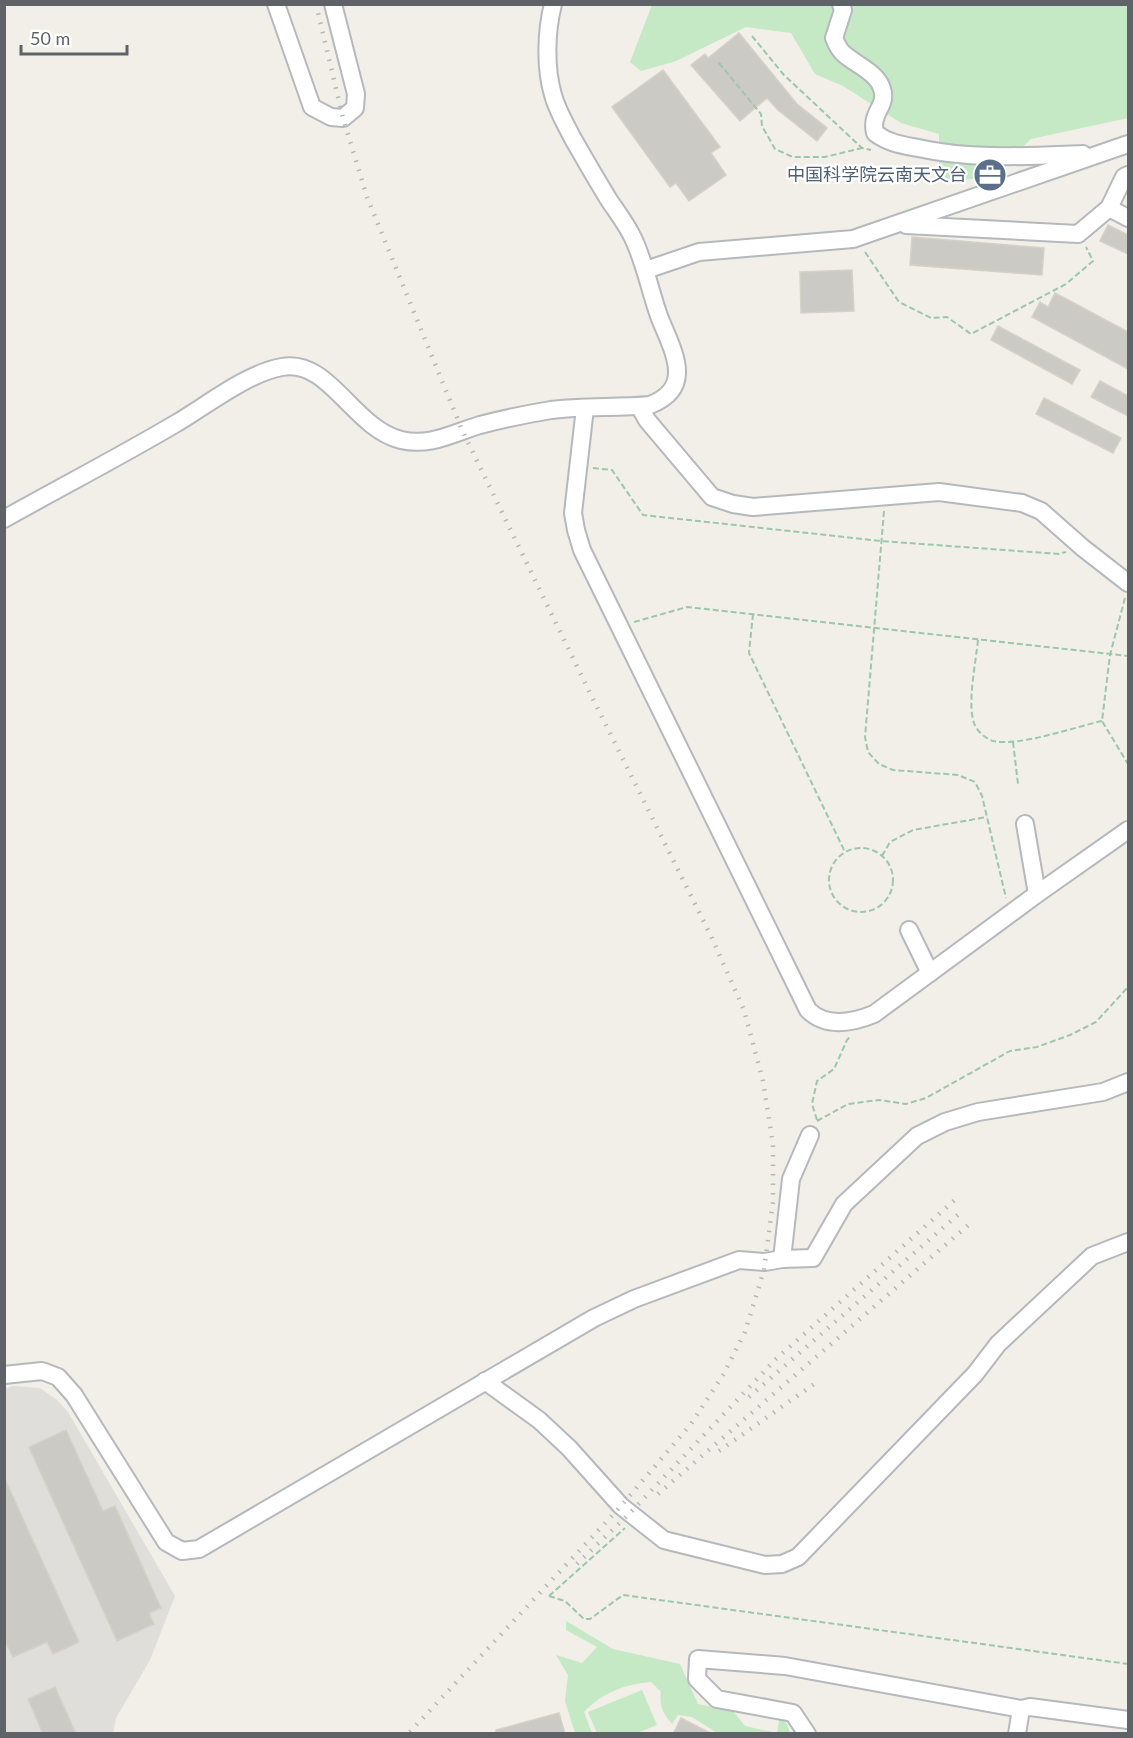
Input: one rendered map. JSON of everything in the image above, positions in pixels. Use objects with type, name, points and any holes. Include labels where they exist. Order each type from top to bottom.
[{"type":"street","points":[[276,4],[312,107],[331,117],[343,118],[355,108],[356,94],[333,4]]},
{"type":"street","points":[[4,519],[176,424],[235,387],[266,372],[283,367],[298,366],[312,370],[367,422],[382,433],[416,442],[446,438],[462,430],[551,410],[650,405],[659,402],[668,394],[675,385],[678,366],[659,316],[646,270],[633,238],[591,171],[563,120],[553,95],[549,71],[548,33],[553,4]]},
{"type":"street","points":[[841,4],[843,10],[834,38],[842,52],[874,76],[882,87],[883,99],[872,122],[875,134],[886,141],[946,154],[1012,156],[1099,153]]},
{"type":"street","points":[[646,270],[699,252],[853,239],[1128,144]]},
{"type":"street","points":[[897,224],[1078,234],[1109,208],[1124,177],[1128,175]]},
{"type":"street","points":[[1109,208],[1128,218]]},
{"type":"street","points":[[639,406],[647,420],[712,497],[733,504],[753,507],[939,492],[1022,503],[1041,511],[1127,588]]},
{"type":"street","points":[[585,408],[573,513],[582,550],[808,1010],[817,1019],[832,1022],[855,1022],[874,1014],[1128,830]]},
{"type":"street","points":[[1025,824],[1037,894]]},
{"type":"street","points":[[909,930],[930,973]]},
{"type":"street","points":[[4,1375],[42,1371],[58,1377],[74,1395],[166,1542],[182,1551],[199,1549],[594,1318],[634,1299],[739,1260],[765,1262],[813,1258],[844,1204],[917,1136],[945,1122],[978,1112],[1103,1092],[1128,1082]]},
{"type":"street","points":[[782,1259],[791,1179],[814,1127]]},
{"type":"street","points":[[485,1381],[539,1420],[569,1448],[621,1506],[664,1540],[765,1565],[782,1564],[798,1557],[975,1374],[998,1344],[1092,1256],[1128,1242]]},
{"type":"street","points":[[807,1734],[793,1713],[717,1699],[697,1679],[698,1659],[785,1666],[1021,1709],[1030,1707],[1128,1720]]},
{"type":"street","points":[[1017,1734],[1021,1709]]},
{"type":"path","points":[[752,36],[784,75],[862,148]]},
{"type":"path","points":[[719,63],[761,114],[762,126],[775,149],[793,157],[825,157],[862,148],[872,150]]},
{"type":"path","points":[[853,239],[868,255],[899,302],[931,318],[947,317],[971,334],[1066,284],[1094,261],[1078,234]]},
{"type":"path","points":[[577,466],[612,470],[643,515],[881,541],[1059,554],[1083,548]]},
{"type":"path","points":[[886,496],[865,737],[868,752],[879,764],[893,770],[958,775],[975,782],[982,796],[1010,914]]},
{"type":"path","points":[[1127,588],[1110,655],[1102,721],[1128,764]]},
{"type":"path","points":[[620,626],[687,607],[1128,656]]},
{"type":"path","points":[[753,614],[749,653],[845,852]]},
{"type":"path","points":[[978,640],[971,709],[974,723],[980,734],[993,741],[1013,742],[1102,721]]},
{"type":"path","points":[[1013,742],[1018,784]]},
{"type":"path","points":[[882,856],[890,842],[913,830],[987,817]]},
{"type":"path","points":[[854,848],[864,848],[882,856],[892,874],[892,884],[884,902],[876,908],[865,911],[844,907],[836,900],[829,879],[836,859],[854,848]]},
{"type":"path","points":[[855,1022],[853,1034],[847,1040],[834,1069],[817,1081],[812,1104],[814,1127],[848,1104],[879,1100],[906,1104],[926,1098],[1010,1051],[1037,1047],[1070,1035],[1096,1022],[1128,987]]},
{"type":"path","points":[[636,1519],[549,1596],[565,1601],[584,1619],[590,1619],[623,1595],[1128,1664]]},
{"type":"shaded area","points":[[13,1386],[40,1388],[57,1400],[68,1412],[175,1596],[150,1660],[116,1718],[113,1733],[5,1733],[4,1389]]},
{"type":"green space","points":[[652,5],[1128,5],[1128,118],[1031,139],[992,177],[939,182],[939,134],[901,123],[843,86],[815,74],[791,33],[746,27],[676,61],[641,71],[630,62]]},
{"type":"green space","points":[[566,1621],[613,1649],[680,1664],[698,1704],[733,1711],[745,1726],[777,1733],[717,1733],[692,1717],[678,1715],[672,1724],[662,1709],[661,1692],[651,1682],[623,1687],[598,1700],[584,1712],[592,1733],[575,1733],[565,1701],[568,1675],[556,1655],[582,1663],[597,1647],[566,1630]]},
{"type":"green space","points":[[642,1690],[657,1725],[637,1733],[597,1733],[588,1712]]},
{"type":"green space","points":[[780,1716],[787,1724],[790,1733],[777,1733]]},
{"type":"building","points":[[739,33],[797,104],[827,128],[817,141],[778,110],[767,98],[740,121],[691,65],[705,54],[708,58]]},
{"type":"building","points":[[663,70],[720,147],[711,153],[726,175],[689,201],[676,183],[670,187],[612,107]]},
{"type":"building","points":[[1108,225],[1128,235],[1128,254],[1100,241]]},
{"type":"building","points":[[912,237],[1044,248],[1042,275],[910,265]]},
{"type":"building","points":[[852,270],[854,311],[801,313],[800,272]]},
{"type":"building","points":[[1055,293],[1128,332],[1128,369],[1032,317],[1040,302],[1048,307]]},
{"type":"building","points":[[998,326],[1080,370],[1072,384],[991,340]]},
{"type":"building","points":[[1100,381],[1128,396],[1128,416],[1091,397]]},
{"type":"building","points":[[1044,398],[1121,438],[1113,453],[1036,414]]},
{"type":"building","points":[[66,1430],[103,1511],[115,1506],[161,1608],[149,1613],[154,1624],[117,1641],[29,1447]]},
{"type":"building","points":[[4,1477],[79,1642],[53,1654],[47,1642],[13,1657],[4,1639]]},
{"type":"building","points":[[55,1687],[76,1734],[43,1734],[28,1699]]},
{"type":"building","points":[[559,1713],[565,1734],[496,1734],[496,1730]]},
{"type":"building","points":[[681,1718],[712,1734],[673,1734]]},
{"type":"railway","points":[[316,4],[343,118],[367,197],[462,430],[711,936],[744,1010],[763,1081],[773,1144],[773,1202],[764,1270],[745,1332],[723,1375],[691,1424],[621,1506],[408,1734]]},
{"type":"railway","points":[[577,1564],[630,1513],[776,1359],[957,1198]]},
{"type":"railway","points":[[749,1397],[960,1213]]},
{"type":"railway","points":[[658,1494],[973,1221]]},
{"type":"railway","points":[[719,1451],[817,1382]]},
{"type":"place","name":"中国科学院云南天文台","points":[[990,175]]}]
